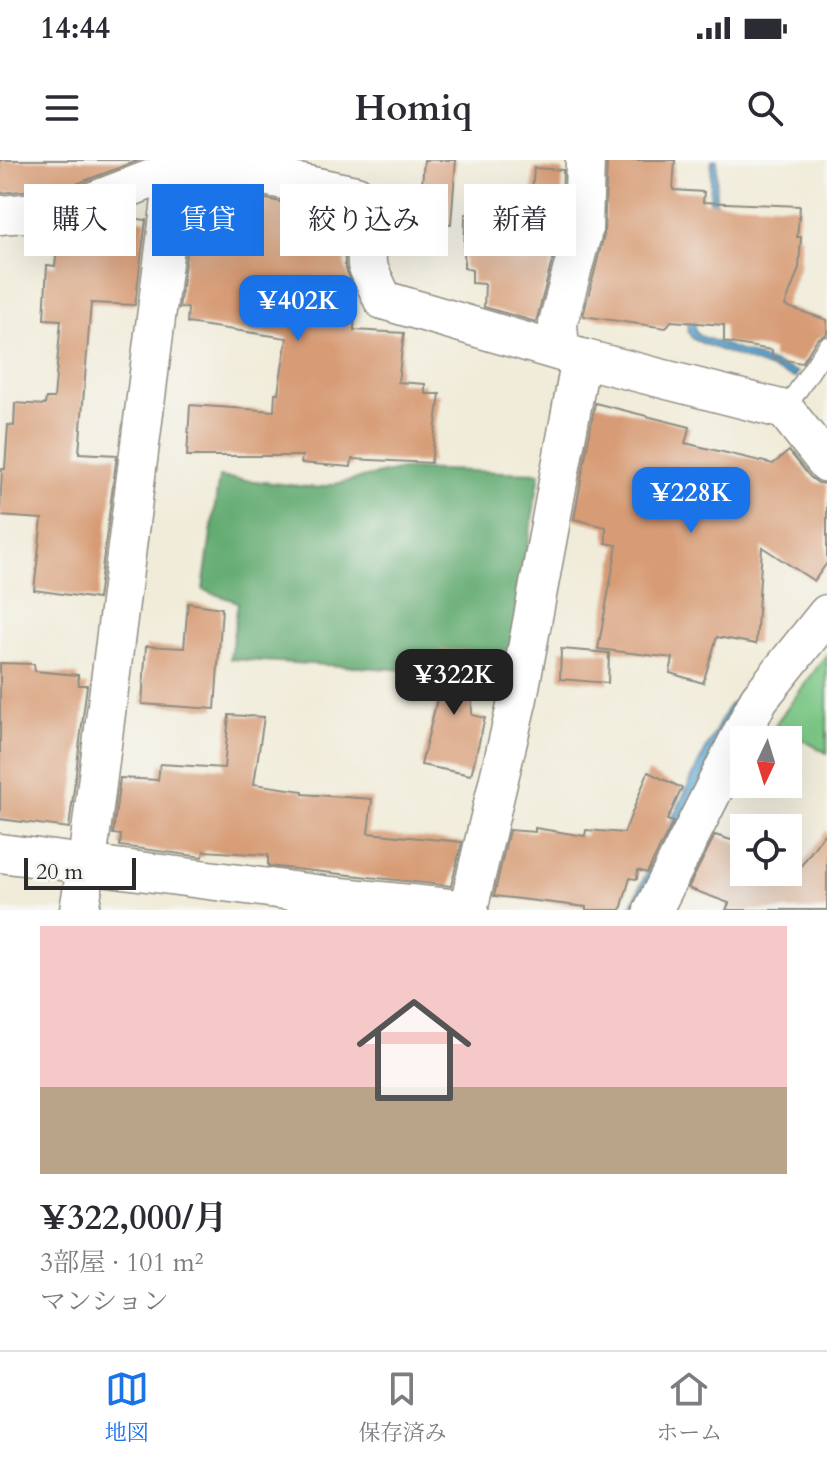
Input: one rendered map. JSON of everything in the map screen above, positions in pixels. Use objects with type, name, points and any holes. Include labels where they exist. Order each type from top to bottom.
[{"type":"street","points":[[0,853],[331,896],[468,910],[518,698],[571,355],[558,323],[583,230],[585,160]]},
{"type":"street","points":[[79,910],[175,165]]},
{"type":"street","points":[[0,215],[73,209],[175,165],[211,165],[356,195],[365,211],[367,265],[383,300],[571,355],[785,410],[827,463]]},
{"type":"street","points":[[653,910],[759,699],[827,614]]},
{"type":"lane","points":[[785,410],[827,346]]},
{"type":"green space","points":[[402,469],[540,473],[505,676],[230,659],[238,602],[203,590],[219,477],[317,488]]},
{"type":"green space","points":[[827,654],[827,753],[802,740],[802,726],[775,725]]},
{"type":"water","points":[[712,160],[717,160],[714,263],[695,331],[700,336],[797,372],[795,378],[693,339],[688,332],[688,322],[707,265]]},
{"type":"water","points":[[742,689],[751,693],[734,726],[730,726],[730,733],[637,910],[629,910],[699,763],[729,705]]},
{"type":"building","points":[[0,160],[140,160],[76,184],[24,184],[24,191],[0,193]]},
{"type":"building","points":[[424,160],[456,160],[451,224],[448,224],[448,184],[422,184]]},
{"type":"building","points":[[607,160],[675,160],[673,190],[704,192],[703,202],[800,206],[797,237],[801,237],[799,268],[785,306],[827,320],[827,334],[817,339],[802,363],[772,358],[772,350],[724,342],[724,325],[671,321],[666,328],[583,316],[604,235]]},
{"type":"building","points":[[534,168],[563,170],[563,184],[533,184]]},
{"type":"building","points":[[264,198],[280,202],[280,256],[345,256],[345,266],[355,292],[354,330],[404,333],[398,382],[425,384],[425,394],[440,394],[431,463],[352,459],[351,467],[301,463],[302,456],[187,456],[190,405],[274,411],[287,338],[187,323],[188,308],[179,308],[186,256],[264,256]]},
{"type":"building","points":[[136,219],[146,220],[135,305],[91,303],[79,453],[117,455],[98,599],[34,590],[42,519],[0,516],[2,469],[5,469],[8,425],[14,426],[15,403],[45,405],[46,398],[54,398],[61,320],[44,319],[47,265],[55,266],[56,256],[136,256]]},
{"type":"building","points":[[464,256],[553,256],[536,322],[484,307],[485,284],[472,283],[472,270],[464,268]]},
{"type":"building","points":[[595,403],[690,427],[685,443],[773,464],[789,451],[810,477],[818,483],[827,484],[827,563],[814,581],[762,547],[756,644],[717,637],[703,683],[670,673],[673,658],[598,649],[617,545],[606,543],[606,527],[574,519]]},
{"type":"building","points":[[188,603],[222,608],[215,709],[142,704],[146,646],[184,648]]},
{"type":"building","points":[[561,649],[609,653],[608,683],[560,679]]},
{"type":"building","points":[[440,650],[471,650],[472,715],[485,718],[471,775],[421,765],[438,695]]},
{"type":"building","points":[[0,663],[34,664],[35,671],[78,675],[79,685],[87,685],[69,828],[0,819]]},
{"type":"building","points":[[229,715],[264,717],[254,784],[303,791],[303,794],[372,799],[368,833],[462,842],[451,886],[268,866],[268,855],[204,851],[203,857],[120,846],[121,835],[113,834],[120,778],[158,780],[160,764],[224,768]]},
{"type":"building","points":[[648,772],[682,788],[667,820],[673,822],[647,873],[638,870],[637,879],[630,878],[621,910],[586,910],[586,907],[494,896],[509,830],[535,832],[535,828],[585,836],[586,830],[624,833]]},
{"type":"building","points":[[827,830],[827,910],[726,910],[729,903],[688,888],[715,835],[730,840],[730,886],[802,886],[802,864]]}]
